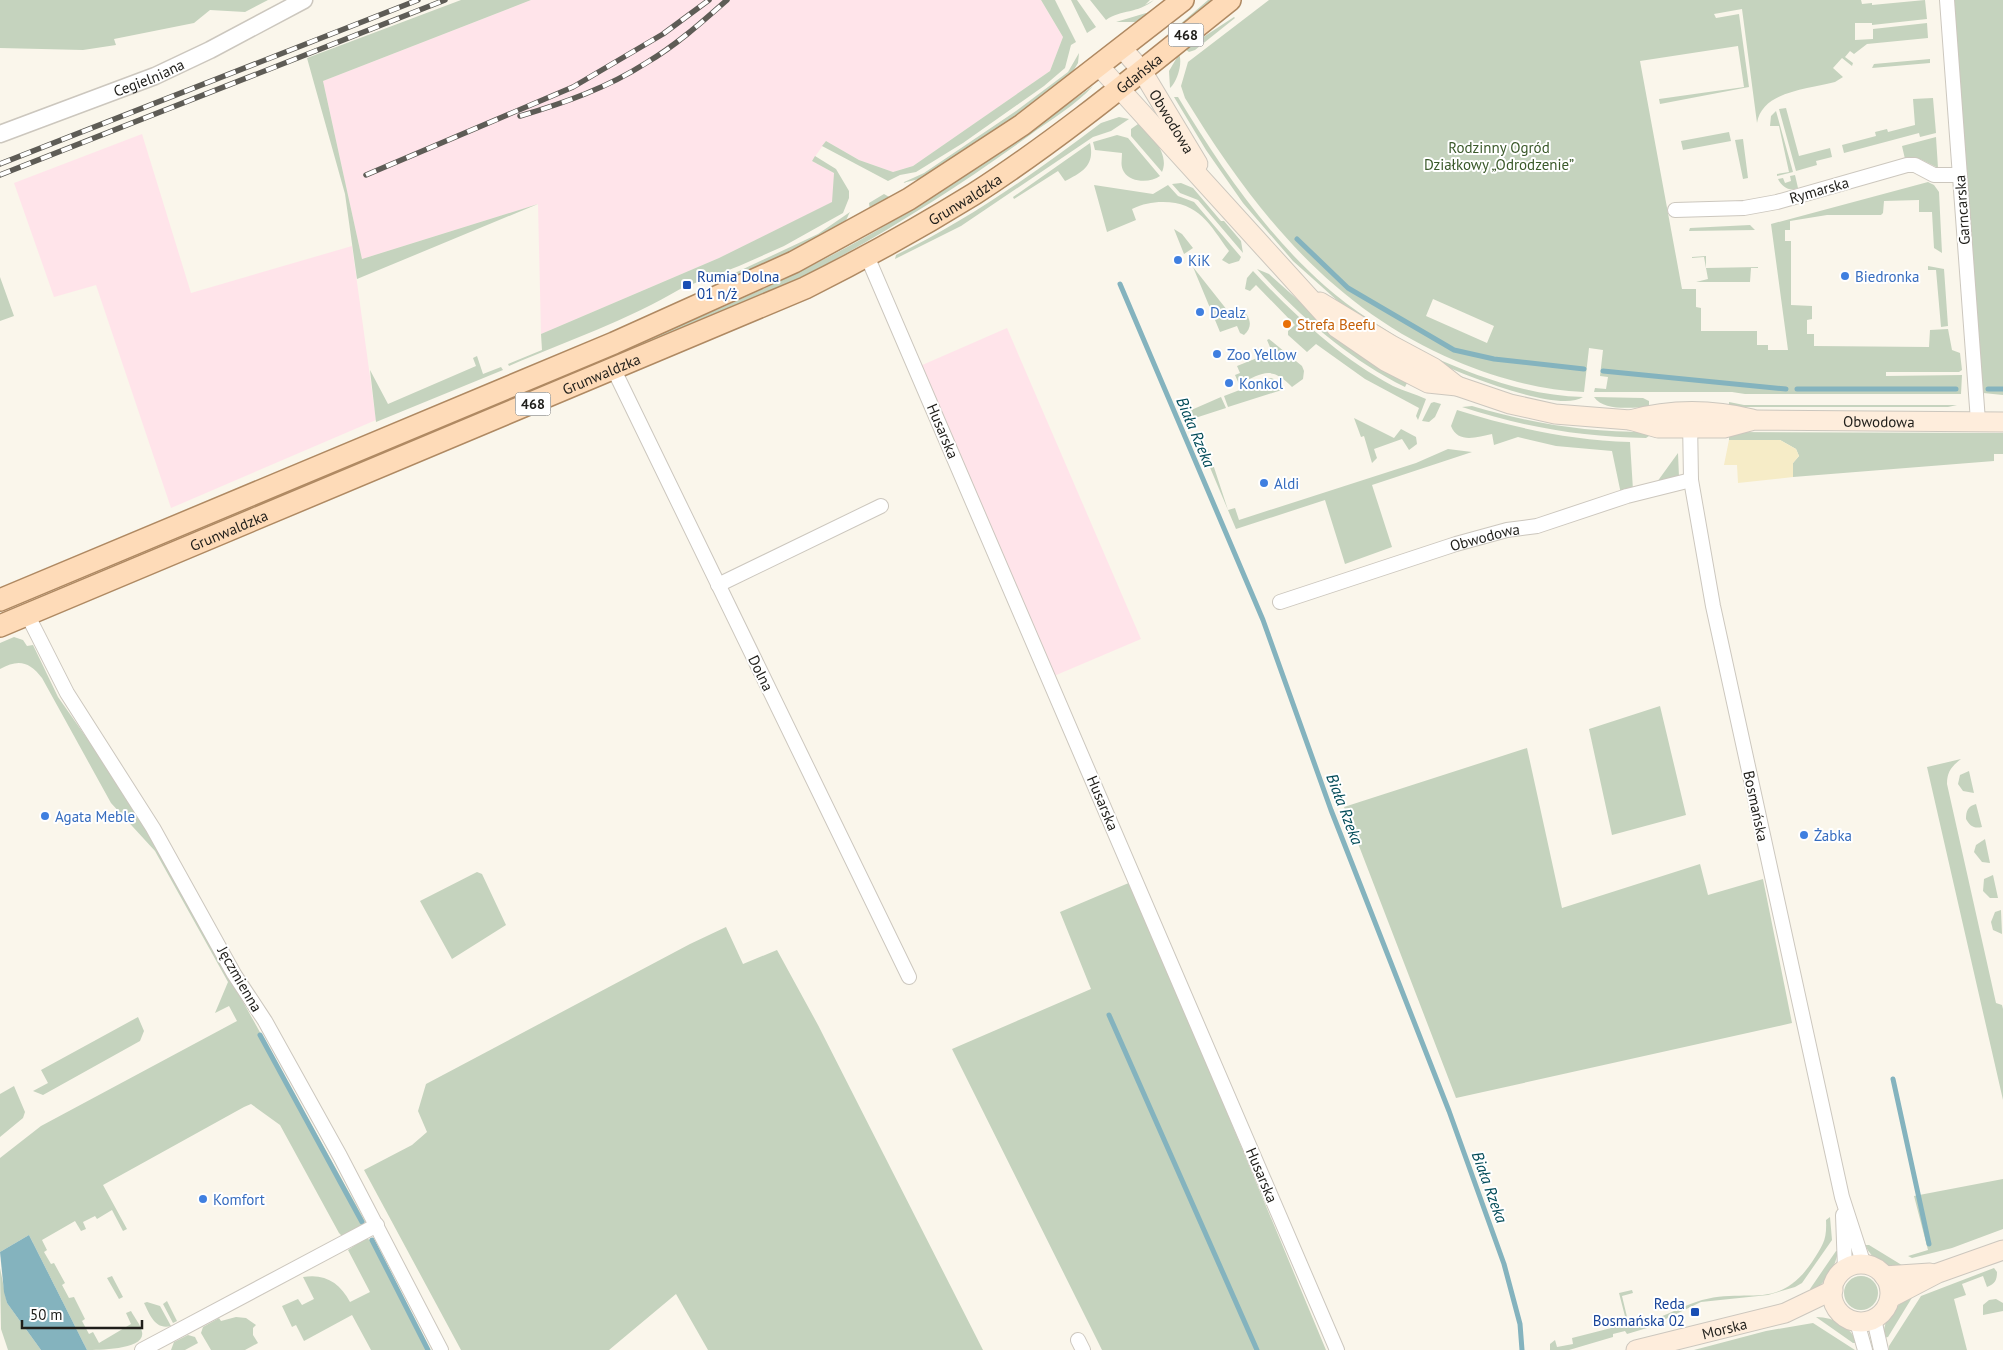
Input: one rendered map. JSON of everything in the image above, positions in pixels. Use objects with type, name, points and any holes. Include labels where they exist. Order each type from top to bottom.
[{"type":"main road","name":"Gdańska","points":[[1022,125],[1183,0]]},
{"type":"main road","name":"Gdańska","points":[[1046,144],[1142,71],[1230,0]]},
{"type":"main road","name":"Obwodowa","points":[[1122,48],[1142,71],[1218,197]]},
{"type":"main road","name":"Obwodowa","points":[[1099,66],[1118,89],[1310,296],[1337,328],[1385,361],[1428,383],[1457,386],[1510,404],[1555,414],[1630,420],[1658,428],[1690,420],[1724,428],[1754,420],[2003,422]]},
{"type":"main road","name":"Grunwaldzka","points":[[0,600],[614,343],[794,262],[909,199],[1022,125]]},
{"type":"main road","name":"Grunwaldzka","points":[[0,626],[762,308],[868,256],[974,194],[1046,144]]},
{"type":"main road","points":[[1890,1298],[1938,1273],[2003,1250]]},
{"type":"main road","points":[[1864,1265],[1879,1271],[1884,1276],[1888,1283],[1890,1298],[1882,1314],[1866,1320],[1844,1316],[1835,1305],[1833,1290],[1839,1275],[1845,1269],[1864,1265]]},
{"type":"main road","points":[[1884,1276],[1938,1273]]},
{"type":"main road","name":"Morska","points":[[1636,1350],[1785,1313],[1833,1290]]},
{"type":"main road","name":"Morska","points":[[1785,1313],[1839,1311]]},
{"type":"street","name":"Garncarska","points":[[1947,0],[1978,421]]},
{"type":"street","name":"Cegielniana","points":[[0,134],[155,76],[210,50],[298,3]]},
{"type":"street","name":"Rymarska","points":[[1675,210],[1744,208],[1777,202],[1908,165],[1916,165],[1934,175],[1960,175]]},
{"type":"street","name":"Husarska","points":[[868,256],[1337,1350]]},
{"type":"street","name":"Dolna","points":[[614,370],[909,977]]},
{"type":"street","name":"Bosmańska","points":[[1690,420],[1691,480],[1713,606],[1842,1196],[1864,1265]]},
{"type":"street","name":"Obwodowa","points":[[1280,602],[1456,544],[1507,530],[1537,526],[1627,496],[1691,480]]},
{"type":"street","points":[[718,585],[881,506]]},
{"type":"street","name":"Jęczmienna","points":[[28,614],[67,694],[154,828],[234,974],[265,1021],[377,1225],[441,1350]]},
{"type":"street","name":"Bosmańska","points":[[1842,1196],[1845,1269]]},
{"type":"street","points":[[142,1350],[377,1225]]},
{"type":"street","points":[[1866,1320],[1866,1350]]},
{"type":"street","points":[[1866,1320],[1881,1350]]},
{"type":"shaded area","points":[[531,0],[1041,0],[1063,37],[1050,71],[913,166],[893,172],[859,160],[826,141],[812,161],[834,173],[833,202],[719,258],[541,334],[538,204],[362,259],[323,81]]},
{"type":"shaded area","points":[[142,134],[191,293],[352,246],[376,420],[171,508],[96,285],[54,297],[14,183]]},
{"type":"shaded area","points":[[1007,328],[1141,639],[1054,676],[920,366]]},
{"type":"green space","points":[[0,0],[268,0],[245,12],[210,10],[194,23],[114,39],[116,45],[83,50],[0,48]]},
{"type":"green space","points":[[461,0],[531,0],[323,81],[362,259],[538,204],[357,279],[345,194],[307,58]]},
{"type":"green space","points":[[1041,0],[1055,0],[1076,42],[1071,45],[1065,68],[1044,86],[963,143],[916,172],[900,175],[888,181],[822,146],[826,141],[859,160],[893,172],[913,166],[1050,71],[1063,37]]},
{"type":"green space","points":[[1071,0],[1077,0],[1096,27],[1087,33]]},
{"type":"green space","points":[[1090,0],[1150,0],[1145,5],[1154,0],[1148,4],[1136,10],[1118,14],[1106,20]]},
{"type":"green space","points":[[1208,0],[1214,0],[1180,27],[1178,26]]},
{"type":"green space","name":"Rodzinny Ogród Działkowy „Odrodzenie”","points":[[1269,0],[1861,0],[1862,4],[1872,3],[1872,5],[1925,0],[1927,19],[1872,25],[1872,23],[1855,23],[1855,40],[1873,39],[1873,29],[1927,23],[1928,38],[1867,44],[1854,54],[1850,51],[1845,57],[1853,63],[1852,66],[1842,58],[1833,68],[1843,77],[1835,82],[1788,93],[1777,98],[1761,112],[1757,123],[1742,9],[1714,14],[1716,18],[1739,14],[1749,87],[1660,104],[1659,99],[1744,87],[1738,46],[1640,61],[1682,289],[1696,289],[1696,307],[1701,308],[1701,331],[1757,331],[1757,345],[1768,345],[1768,350],[1788,350],[1771,224],[1928,182],[1934,185],[1939,192],[1942,253],[1934,248],[1932,212],[1919,212],[1919,200],[1884,201],[1883,213],[1881,215],[1827,215],[1790,221],[1790,230],[1785,230],[1785,241],[1791,241],[1791,305],[1812,306],[1812,319],[1807,320],[1807,334],[1814,334],[1814,346],[1929,347],[1930,330],[1948,329],[1952,350],[1960,353],[1962,370],[1959,372],[1886,372],[1886,376],[1962,375],[1961,394],[1594,392],[1595,388],[1606,389],[1608,377],[1600,376],[1603,350],[1589,348],[1584,392],[1568,391],[1518,382],[1456,361],[1412,340],[1372,314],[1335,286],[1301,253],[1240,181],[1185,98],[1181,86],[1188,62]],"holes":[[[1433,299],[1494,326],[1487,343],[1426,316]]]},
{"type":"green space","points":[[1953,0],[2003,0],[2003,395],[1983,393]]},
{"type":"green space","points":[[1146,13],[1149,15],[1136,22],[1116,22]]},
{"type":"green space","points":[[1234,17],[1195,50],[1189,52],[1185,49]]},
{"type":"green space","points":[[1079,53],[1078,63],[1072,73],[1022,113],[924,178],[902,183],[924,173],[1016,111],[1068,72]]},
{"type":"green space","points":[[1179,54],[1179,72],[1170,88],[1169,71]]},
{"type":"green space","points":[[1930,59],[1930,63],[1872,68],[1874,64]]},
{"type":"green space","points":[[1093,86],[1071,106],[975,174],[918,211],[860,245],[801,278],[610,360],[608,355],[778,282],[876,231],[986,161]]},
{"type":"green space","points":[[1174,97],[1178,97],[1227,173],[1282,244],[1325,286],[1346,303],[1416,348],[1420,355],[1350,312],[1293,261],[1243,203],[1206,150]]},
{"type":"green space","points":[[1933,98],[1936,133],[1920,137],[1919,133],[1844,153],[1842,145],[1876,136],[1875,132],[1887,129],[1888,132],[1915,125],[1913,99]]},
{"type":"green space","points":[[1786,108],[1799,156],[1830,148],[1832,157],[1816,161],[1817,165],[1796,171],[1779,109]]},
{"type":"green space","points":[[1776,111],[1793,172],[1777,176],[1777,174],[1789,172],[1779,126],[1770,126],[1771,116]]},
{"type":"green space","points":[[1119,117],[1129,119],[1111,131],[1093,137],[961,226],[895,259],[896,255],[950,226],[1002,194],[1101,123]]},
{"type":"green space","points":[[1138,124],[1158,145],[1163,158],[1162,172],[1131,136],[1131,129]]},
{"type":"green space","points":[[1729,132],[1731,141],[1683,150],[1681,141]]},
{"type":"green space","points":[[1117,135],[1128,138],[1160,176],[1146,181],[1131,178],[1123,170],[1122,153],[1095,150],[1093,142]]},
{"type":"green space","points":[[1936,137],[1938,168],[1920,159],[1905,159],[1902,146]]},
{"type":"green space","points":[[1743,139],[1748,178],[1743,179],[1735,140]]},
{"type":"green space","points":[[1090,143],[1091,157],[1082,171],[1065,181],[1058,171],[1014,199],[1013,197]]},
{"type":"green space","points":[[815,156],[836,169],[849,191],[849,198],[843,213],[784,246],[739,266],[690,285],[689,283],[681,286],[682,288],[661,300],[597,330],[509,366],[508,364],[542,350],[541,334],[719,258],[832,202],[834,173],[812,161]]},
{"type":"green space","points":[[1795,175],[1798,188],[1795,189],[1786,188],[1778,179],[1783,178],[1785,183],[1791,181],[1790,176]]},
{"type":"green space","points":[[1181,183],[1193,188],[1221,221],[1224,221],[1241,241],[1243,253],[1198,200],[1180,193],[1172,184]]},
{"type":"green space","points":[[1094,185],[1153,194],[1168,185],[1178,196],[1194,202],[1241,257],[1239,261],[1229,264],[1222,260],[1229,251],[1209,224],[1195,211],[1175,203],[1155,202],[1136,207],[1132,209],[1136,220],[1107,232]]},
{"type":"green space","points":[[884,194],[891,198],[870,211],[869,203]]},
{"type":"green space","points":[[850,212],[844,223],[822,239],[786,256],[720,280],[818,234]]},
{"type":"green space","points":[[1750,225],[1755,230],[1689,231],[1690,228]]},
{"type":"green space","points":[[1174,229],[1182,234],[1193,248],[1184,254]]},
{"type":"green space","points":[[1706,256],[1706,268],[1704,257],[1692,258],[1692,257]]},
{"type":"green space","points":[[1928,266],[1944,269],[1948,326],[1941,327],[1936,270],[1928,270]]},
{"type":"green space","points":[[1193,267],[1231,315],[1241,309],[1247,315],[1250,325],[1244,335],[1240,333],[1237,326],[1220,332]]},
{"type":"green space","points":[[1758,267],[1751,268],[1750,282],[1696,282],[1708,279],[1706,268]]},
{"type":"green space","points":[[1257,269],[1269,274],[1335,333],[1409,379],[1405,387],[1364,363],[1326,335],[1290,303]]},
{"type":"green space","points":[[1253,271],[1285,304],[1336,349],[1373,375],[1393,386],[1426,399],[1418,420],[1416,416],[1419,408],[1365,379],[1316,344],[1307,352],[1288,335],[1288,331],[1295,325],[1256,285],[1250,291],[1245,289],[1247,278]]},
{"type":"green space","points":[[0,277],[14,316],[0,321]]},
{"type":"green space","points":[[1269,339],[1302,366],[1304,371],[1303,379],[1292,387],[1278,376],[1267,373],[1239,384],[1235,375],[1240,373],[1237,366],[1272,352],[1267,340]]},
{"type":"green space","points":[[477,356],[483,374],[501,367],[503,370],[376,422],[370,370],[388,404],[476,366],[473,358]]},
{"type":"green space","points":[[1431,356],[1505,384],[1544,393],[1583,397],[1570,401],[1531,396],[1461,373],[1429,359]]},
{"type":"green space","points":[[1271,378],[1279,381],[1285,389],[1228,407],[1224,396]]},
{"type":"green space","points":[[1221,397],[1226,408],[1192,419],[1189,411]]},
{"type":"green space","points":[[1594,397],[1643,398],[1649,401],[1649,407],[1612,407],[1599,402]]},
{"type":"green space","points":[[1729,402],[1744,405],[1957,405],[1948,407],[1729,407]]},
{"type":"green space","points":[[1431,403],[1441,404],[1435,417],[1429,422],[1422,421]]},
{"type":"green space","points":[[1472,406],[1517,418],[1559,426],[1625,432],[1649,432],[1649,436],[1646,438],[1599,436],[1553,430],[1462,407]]},
{"type":"green space","points":[[1457,410],[1542,432],[1585,439],[1630,442],[1633,490],[1621,494],[1612,451],[1556,446],[1518,437],[1494,445],[1492,434],[1474,438],[1463,437],[1454,432],[1451,426]]},
{"type":"green space","points":[[1354,418],[1394,438],[1401,429],[1416,437],[1417,444],[1409,450],[1402,439],[1374,449],[1377,458],[1372,463],[1364,436],[1361,437]]},
{"type":"green space","points":[[1729,432],[2003,433],[2003,454],[1994,454],[1994,461],[1793,477],[1793,463],[1799,456],[1796,449],[1780,440],[1729,440]]},
{"type":"green space","points":[[1208,449],[1228,510],[1235,508],[1239,520],[1416,463],[1448,449],[1472,452],[1372,485],[1392,547],[1345,564],[1325,500],[1236,529],[1203,451]]},
{"type":"green space","points":[[1678,453],[1679,477],[1657,482]]},
{"type":"green space","points":[[14,637],[23,640],[27,646],[33,645],[58,697],[105,764],[153,840],[365,1221],[362,1228],[344,1238],[339,1233],[280,1125],[251,1104],[244,1107],[103,1185],[127,1229],[123,1231],[112,1210],[97,1219],[95,1216],[83,1222],[86,1229],[81,1231],[75,1221],[42,1240],[47,1250],[44,1252],[51,1264],[54,1263],[65,1283],[62,1285],[69,1298],[74,1297],[85,1319],[82,1321],[89,1334],[93,1332],[99,1343],[131,1324],[126,1313],[131,1311],[141,1329],[141,1338],[129,1346],[120,1348],[87,1350],[29,1235],[0,1252],[0,1158],[41,1126],[237,1021],[229,1006],[215,1013],[228,982],[155,851],[111,803],[42,678],[32,668],[23,663],[12,664],[0,669],[0,643]]},
{"type":"green space","points":[[1660,706],[1686,815],[1612,835],[1589,729]]},
{"type":"green space","points":[[1527,748],[1562,908],[1700,864],[1708,895],[1763,879],[1792,1023],[1456,1098],[1344,807]]},
{"type":"green space","points":[[1961,759],[1950,770],[1947,784],[1996,1003],[2002,1005],[2003,1009],[2003,1100],[1927,767]]},
{"type":"green space","points":[[1969,771],[1974,793],[1963,791],[1958,784],[1960,775]]},
{"type":"green space","points":[[1976,804],[1982,827],[1977,828],[1972,826],[1966,819],[1968,809]]},
{"type":"green space","points":[[1985,839],[1990,863],[1982,862],[1974,852],[1976,845]]},
{"type":"green space","points":[[477,872],[482,874],[506,925],[452,959],[420,901]]},
{"type":"green space","points":[[1993,875],[1998,898],[1990,898],[1983,891],[1984,879]]},
{"type":"green space","points":[[1131,882],[1326,1350],[1102,1350],[952,1049],[1091,989],[1060,912]]},
{"type":"green space","points":[[2001,910],[2002,934],[1993,930],[1991,922],[1995,912]]},
{"type":"green space","points":[[726,927],[743,964],[777,950],[818,1025],[983,1350],[708,1350],[676,1294],[609,1350],[461,1350],[364,1170],[412,1145],[427,1132],[418,1111],[426,1084],[690,944]]},
{"type":"green space","points":[[138,1017],[144,1031],[140,1041],[43,1095],[33,1091],[48,1083],[41,1070]]},
{"type":"green space","points":[[14,1086],[25,1112],[23,1118],[0,1137],[0,1094]]},
{"type":"green space","points":[[2003,1179],[2003,1229],[1952,1248],[1912,1258],[1908,1256],[1928,1250],[1914,1196]]},
{"type":"green space","points":[[1830,1217],[1832,1240],[1802,1283],[1795,1287],[1768,1295],[1701,1302],[1647,1328],[1627,1334],[1625,1331],[1613,1334],[1613,1337],[1569,1350],[1550,1350],[1550,1344],[1555,1340],[1557,1347],[1573,1344],[1572,1338],[1627,1324],[1619,1293],[1632,1290],[1633,1293],[1622,1296],[1628,1321],[1633,1325],[1702,1300],[1719,1297],[1762,1295],[1774,1293],[1787,1287],[1799,1277],[1819,1251],[1825,1238],[1826,1220]]},
{"type":"green space","points":[[366,1238],[370,1240],[426,1350],[371,1350],[352,1315],[304,1341],[296,1325],[292,1327],[282,1306],[298,1299],[302,1305],[314,1299],[303,1277],[325,1278],[331,1281],[342,1290],[350,1302],[370,1292],[348,1250]]},
{"type":"green space","points":[[1865,1245],[1869,1245],[1905,1267],[1881,1263],[1872,1256]]},
{"type":"green space","points":[[1836,1251],[1838,1251],[1837,1258],[1829,1275],[1811,1292],[1810,1289]]},
{"type":"green space","points":[[0,1268],[7,1303],[41,1350],[8,1350],[1,1329]]},
{"type":"green space","points":[[1994,1268],[1997,1275],[1992,1285],[1987,1287],[1983,1276],[1962,1284],[1966,1295],[1954,1299],[1967,1350],[1889,1350],[1889,1346],[1921,1296]]},
{"type":"green space","points":[[112,1276],[123,1297],[119,1299],[107,1278]]},
{"type":"green space","points":[[1861,1276],[1873,1281],[1878,1293],[1873,1305],[1861,1310],[1849,1305],[1844,1293],[1849,1281]]},
{"type":"green space","points":[[1913,1296],[1888,1337],[1884,1338],[1885,1325],[1891,1313],[1901,1303]]},
{"type":"green space","points":[[1996,1299],[2003,1303],[2003,1311],[1983,1315],[1983,1305],[1989,1300]]},
{"type":"green space","points":[[167,1301],[177,1321],[173,1323],[163,1304]]},
{"type":"green space","points":[[147,1302],[160,1306],[171,1326],[165,1327],[157,1324],[148,1312],[144,1303]]},
{"type":"green space","points":[[236,1317],[246,1318],[256,1325],[253,1328],[253,1335],[258,1343],[245,1350],[211,1350],[201,1333],[203,1327],[219,1318],[221,1321]]},
{"type":"green space","points":[[1816,1317],[1835,1321],[1846,1327],[1858,1343],[1853,1343]]},
{"type":"green space","points":[[1813,1323],[1855,1350],[1694,1350],[1766,1331]]},
{"type":"green space","points":[[188,1335],[195,1337],[198,1343],[185,1350],[171,1350],[174,1342]]},
{"type":"sand","points":[[1729,440],[1780,440],[1796,449],[1799,456],[1793,463],[1793,477],[1738,483],[1737,465],[1724,465]]},
{"type":"water","points":[[29,1235],[87,1350],[41,1350],[7,1303],[0,1252]]},
{"type":"waterway","points":[[1297,239],[1348,288],[1454,350],[1494,359],[1584,369]]},
{"type":"waterway","name":"Biała Rzeka","points":[[1120,284],[1263,620],[1331,810],[1449,1111],[1504,1264],[1520,1324],[1522,1350]]},
{"type":"waterway","points":[[1603,371],[1786,389]]},
{"type":"waterway","points":[[1797,389],[1956,389]]},
{"type":"waterway","points":[[1988,389],[2003,389]]},
{"type":"waterway","points":[[1109,1015],[1257,1350]]},
{"type":"waterway","points":[[260,1035],[362,1222]]},
{"type":"waterway","points":[[1893,1079],[1929,1244]]},
{"type":"waterway","points":[[372,1240],[428,1350]]},
{"type":"railway","points":[[0,164],[418,0]]},
{"type":"railway","points":[[0,175],[445,0]]},
{"type":"railway","points":[[366,175],[573,87],[663,34],[709,0]]},
{"type":"railway","points":[[520,116],[585,94],[631,72],[678,42],[727,0]]},
{"type":"place","name":"KiK","points":[[1178,260]]},
{"type":"place","name":"Biedronka","points":[[1845,276]]},
{"type":"place","name":"Rumia Dolna 01 n/ż","points":[[687,285]]},
{"type":"place","name":"Dealz","points":[[1200,312]]},
{"type":"place","name":"Strefa Beefu","points":[[1287,324]]},
{"type":"place","name":"Zoo Yellow","points":[[1217,354]]},
{"type":"place","name":"Konkol","points":[[1229,383]]},
{"type":"place","name":"Aldi","points":[[1264,483]]},
{"type":"place","name":"Agata Meble","points":[[45,816]]},
{"type":"place","name":"Żabka","points":[[1804,835]]},
{"type":"place","name":"Komfort","points":[[203,1199]]},
{"type":"place","name":"Reda Bosmańska 02","points":[[1695,1312]]}]
